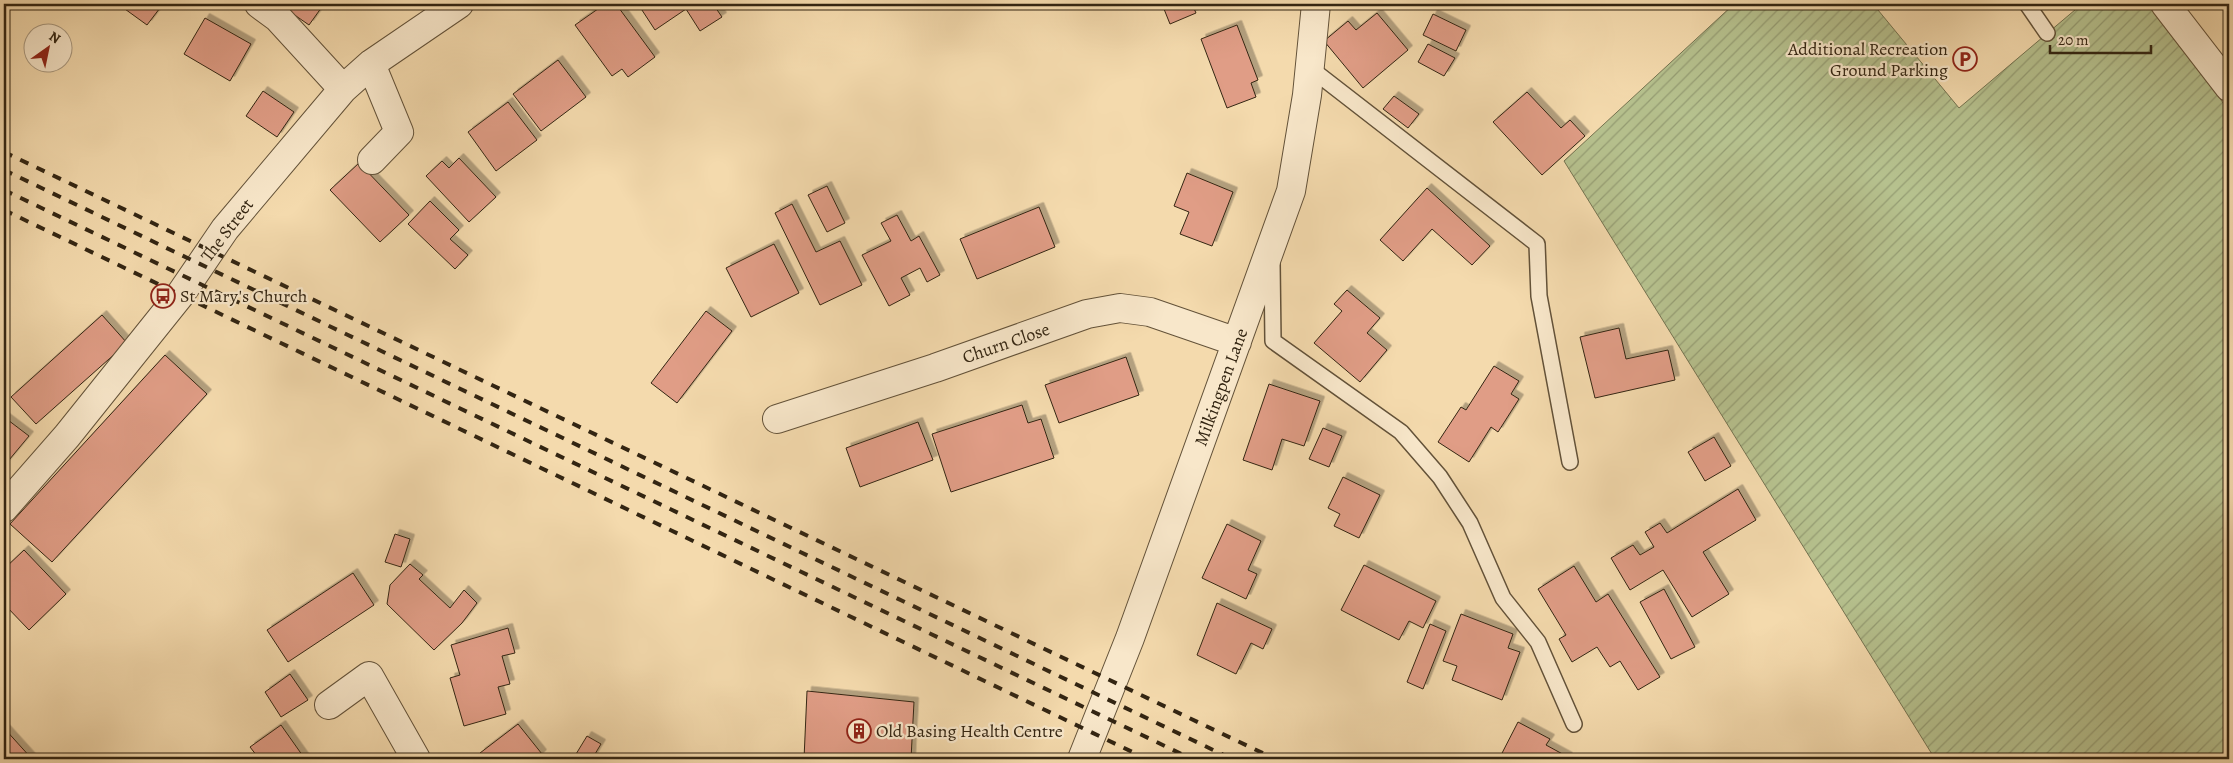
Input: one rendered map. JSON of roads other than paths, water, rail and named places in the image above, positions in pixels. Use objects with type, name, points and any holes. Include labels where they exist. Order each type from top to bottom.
[{"type":"street","points":[[259,4],[278,18],[344,89]]},
{"type":"street","name":"The Street","points":[[4,508],[67,436],[180,295],[225,229],[344,89],[371,64],[459,4]]},
{"type":"street","name":"Milkingpen Lane","points":[[1082,759],[1130,638],[1291,191],[1310,68],[1316,4]]},
{"type":"street","points":[[2165,4],[2202,64],[2229,87]]},
{"type":"street","points":[[371,64],[399,132],[372,160]]},
{"type":"street","name":"Churn Close","points":[[777,419],[935,368],[1087,314],[1120,308],[1150,312],[1237,342]]},
{"type":"street","points":[[329,705],[369,676],[416,759]]},
{"type":"lane","points":[[2027,4],[2047,33]]},
{"type":"lane","points":[[1310,68],[1537,244],[1539,296],[1570,462]]},
{"type":"lane","points":[[1272,244],[1273,341],[1401,432],[1440,477],[1470,523],[1503,598],[1538,642],[1574,724]]},
{"type":"railway","points":[[4,152],[1275,759]]},
{"type":"railway","points":[[4,170],[1232,759]]},
{"type":"railway","points":[[4,190],[1192,759]]},
{"type":"railway","points":[[4,210],[1147,759]]},
{"type":"place","name":"Additional Recreation Ground Parking","points":[[1965,59]]},
{"type":"place","name":"St Mary's Church","points":[[163,296]]},
{"type":"place","name":"Old Basing Health Centre","points":[[859,731]]}]
